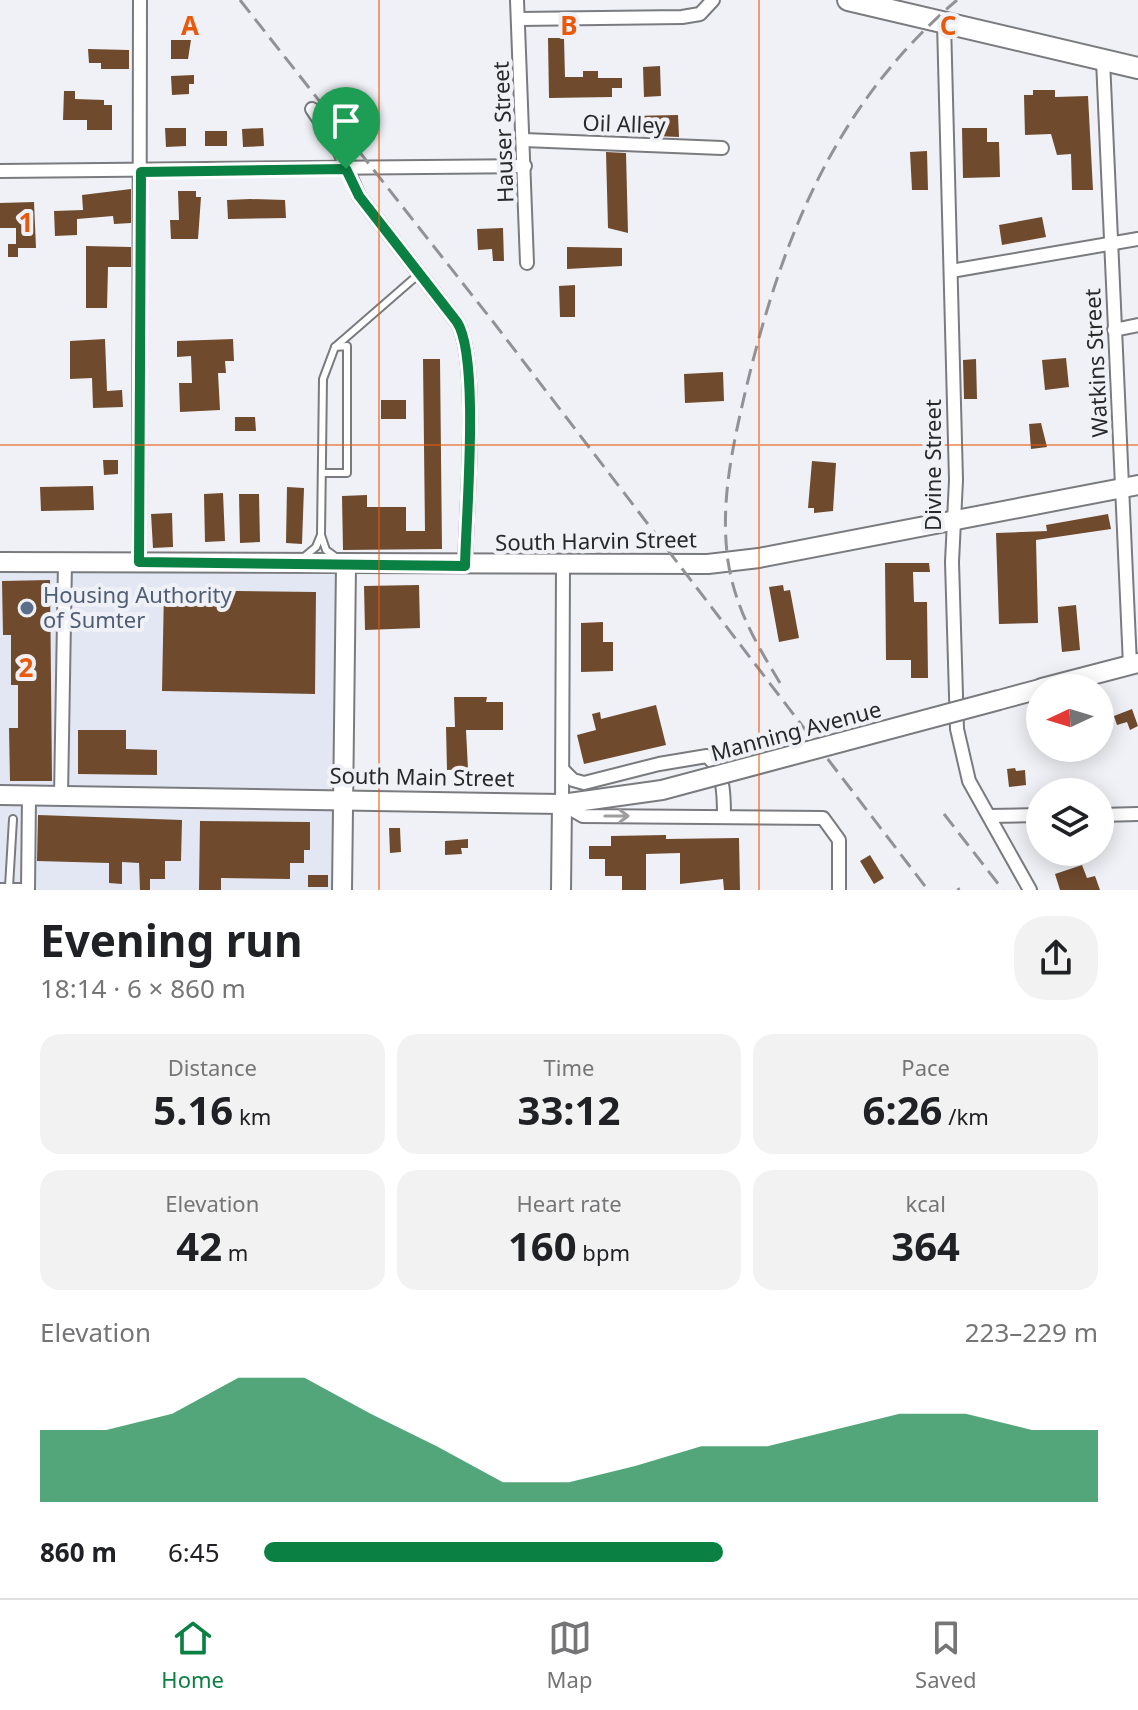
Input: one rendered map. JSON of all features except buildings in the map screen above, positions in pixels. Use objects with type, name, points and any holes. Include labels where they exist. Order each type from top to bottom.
[{"type":"main road","points":[[848,0],[1138,68]]},
{"type":"street","points":[[139,562],[140,0]]},
{"type":"street","name":"Hauser Street","points":[[517,0],[527,263]]},
{"type":"street","points":[[519,19],[692,16],[713,0]]},
{"type":"street","name":"Divine Street","points":[[944,23],[951,271],[953,683],[957,729],[969,781],[1030,890]]},
{"type":"street","name":"Watkins Street","points":[[1103,60],[1114,330],[1130,486],[1134,664]]},
{"type":"street","points":[[312,109],[338,148],[359,196],[463,331],[467,348],[465,566]]},
{"type":"street","name":"Oil Alley","points":[[524,140],[722,148]]},
{"type":"street","points":[[0,171],[525,166]]},
{"type":"street","points":[[951,271],[1138,239]]},
{"type":"street","points":[[1114,330],[1138,325]]},
{"type":"street","name":"South Harvin Street","points":[[0,562],[681,565],[759,558],[1130,486]]},
{"type":"street","points":[[61,796],[65,562]]},
{"type":"street","points":[[342,890],[346,565]]},
{"type":"street","points":[[561,890],[563,566]]},
{"type":"street","name":"Manning Avenue","points":[[1095,674],[1134,664]]},
{"type":"street","name":"Manning Avenue","points":[[562,804],[662,790],[1026,692]]},
{"type":"street","points":[[563,770],[573,780],[584,783],[659,764],[707,756],[717,765],[724,795],[724,816]]},
{"type":"street","name":"South Main Street","points":[[0,795],[562,804],[583,816],[816,816],[834,829],[839,840],[839,890]]},
{"type":"street","points":[[28,889],[29,795]]},
{"type":"street","points":[[1114,815],[1138,814]]},
{"type":"street","points":[[989,816],[1026,815]]},
{"type":"lane","points":[[346,565],[326,550],[321,535],[323,379],[335,347],[419,274]]},
{"type":"lane","points":[[322,473],[347,473],[347,346],[335,347]]},
{"type":"lane","points":[[294,564],[311,552],[321,535]]},
{"type":"lane","points":[[9,887],[13,819]]},
{"type":"lane","points":[[0,887],[28,889]]},
{"type":"shaded area","points":[[0,564],[339,571],[337,890],[0,890]]},
{"type":"railway","points":[[240,0],[494,323],[928,890]]},
{"type":"railway","points":[[780,683],[741,610],[731,578],[726,540],[726,498],[732,456],[759,336],[795,229],[818,178],[845,130],[877,84],[914,41],[957,0]]},
{"type":"railway","points":[[944,814],[1003,890]]},
{"type":"place","name":"Housing Authority of Sumter","points":[[27,608]]},
{"type":"route","points":[[346,169],[359,196],[463,331],[469,385],[465,566],[139,562],[141,172],[346,169]]}]
